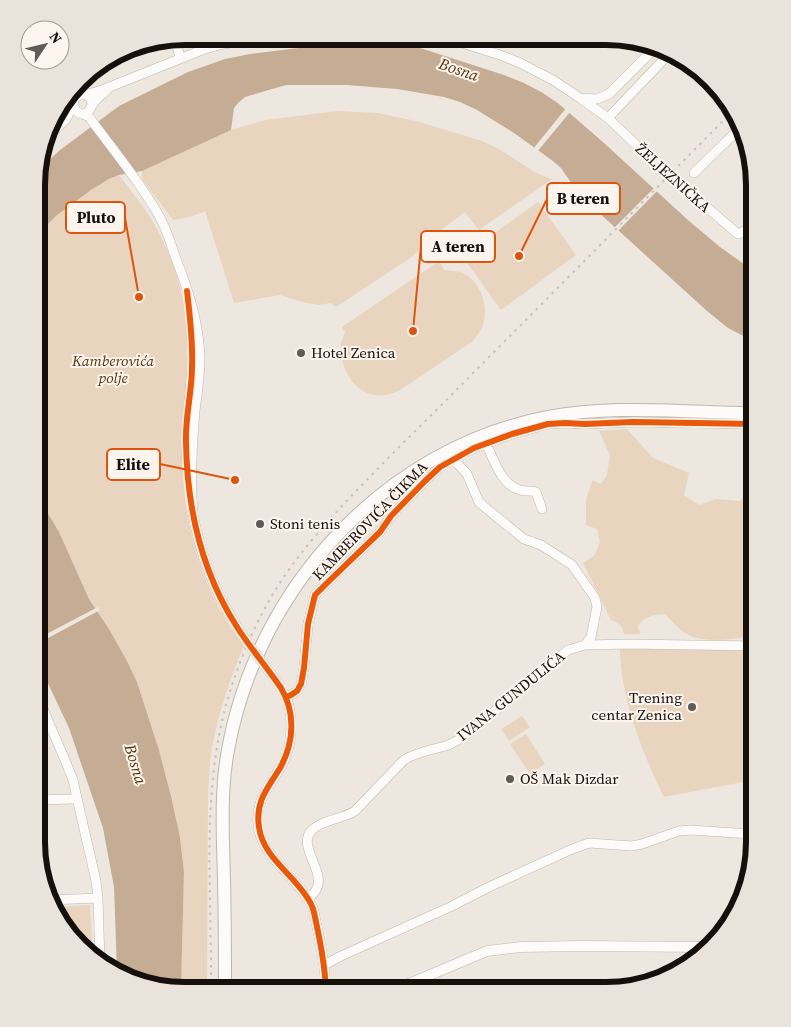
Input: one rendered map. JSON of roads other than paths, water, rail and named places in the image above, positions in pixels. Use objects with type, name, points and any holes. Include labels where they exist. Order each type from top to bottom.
[{"type":"highway","points":[[225,982],[222,830],[224,786],[234,722],[250,671],[263,641],[288,596],[318,556],[367,507],[391,488],[433,460],[488,434],[548,417],[591,412],[662,410],[746,413]]},
{"type":"main road","points":[[413,982],[487,951],[502,949],[581,946],[699,946]]},
{"type":"street","points":[[177,45],[180,58]]},
{"type":"street","points":[[80,93],[111,86],[180,58],[220,45]]},
{"type":"street","name":"ŽELJEZNIČKA","points":[[477,45],[528,67],[553,80],[580,98],[605,116],[654,162],[735,232],[738,234],[746,229]]},
{"type":"street","points":[[650,53],[609,94],[601,107],[605,116],[664,59]]},
{"type":"street","points":[[57,130],[88,113],[111,86]]},
{"type":"street","points":[[80,93],[90,98],[88,113]]},
{"type":"street","points":[[580,98],[597,99],[609,94]]},
{"type":"street","points":[[72,103],[75,110],[88,113],[152,204],[167,231],[195,317],[198,335],[199,377],[194,422],[191,496],[193,514],[200,547],[220,596],[236,626],[281,688],[289,707],[292,719],[289,746],[286,756],[261,799],[258,826],[269,852],[312,905],[326,982]]},
{"type":"street","points":[[57,129],[66,119],[70,106]]},
{"type":"street","points":[[694,173],[735,133]]},
{"type":"street","name":"KAMBEROVIĆA ČIKMA","points":[[286,697],[297,691],[301,684],[308,624],[315,595],[380,532],[391,516],[440,467],[474,448],[512,434],[557,422],[585,424],[633,422],[746,424]]},
{"type":"street","points":[[486,444],[508,483],[521,490],[534,490],[542,509]]},
{"type":"street","points":[[454,460],[467,474],[479,502],[486,509],[524,539],[541,545],[572,565],[595,598],[597,607],[590,637],[586,645]]},
{"type":"street","name":"IVANA GUNDULIĆA","points":[[307,898],[316,891],[318,883],[308,846],[308,835],[311,831],[322,824],[355,811],[409,756],[455,742],[466,735],[568,650],[586,645],[746,646]]},
{"type":"street","points":[[45,714],[60,746],[77,798],[98,898],[100,953]]},
{"type":"street","points":[[45,800],[72,800],[77,798]]},
{"type":"street","points":[[324,966],[341,956],[450,907],[491,886],[589,843],[637,845],[679,831],[690,830],[746,834]]},
{"type":"street","points":[[57,900],[98,898]]},
{"type":"water","name":"Bosna","points":[[323,45],[402,45],[417,47],[504,75],[543,93],[559,104],[604,143],[689,221],[746,266],[746,337],[728,328],[707,311],[579,194],[561,168],[514,133],[477,110],[460,102],[444,97],[397,89],[347,85],[286,85],[245,97],[234,108],[231,130],[142,171],[119,175],[109,179],[57,215],[45,227],[46,167],[47,162],[60,150],[119,106],[188,72],[225,59]]},
{"type":"water","name":"Bosna","points":[[45,508],[59,532],[89,599],[109,629],[137,682],[159,750],[180,837],[184,872],[181,982],[149,977],[117,964],[114,887],[103,828],[69,728],[45,677]]},
{"type":"railway","points":[[211,982],[211,811],[213,775],[218,740],[226,705],[245,649],[271,597],[305,548],[345,502],[728,116]]},
{"type":"place","name":"B teren","points":[[519,256]]},
{"type":"place","name":"Pluto","points":[[139,297]]},
{"type":"place","name":"A teren","points":[[413,331]]},
{"type":"place","name":"Hotel Zenica","points":[[301,353]]},
{"type":"place","name":"Elite","points":[[235,480]]},
{"type":"place","name":"Stoni tenis","points":[[260,524]]},
{"type":"place","name":"Trening centar Zenica","points":[[692,707]]},
{"type":"place","name":"OŠ Mak Dizdar","points":[[510,779]]},
{"type":"park label","name":"Kamberovića polje","points":[[113,370]]}]
